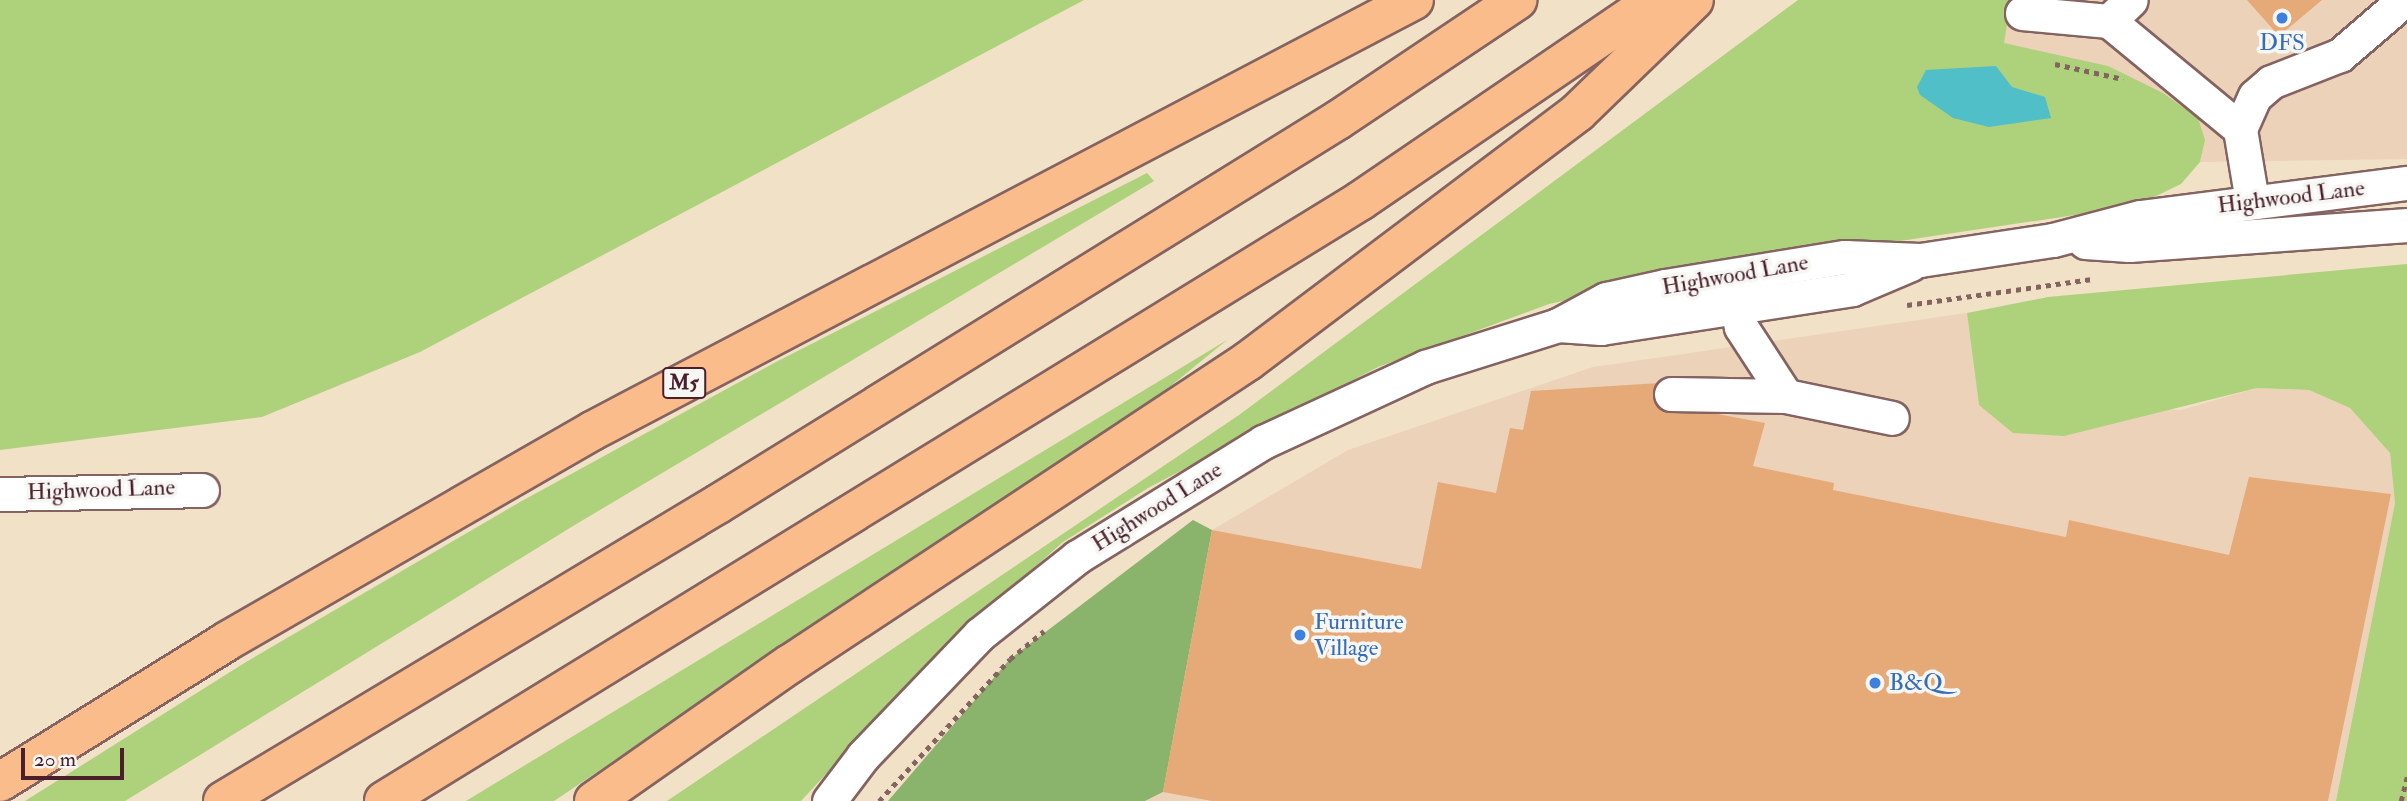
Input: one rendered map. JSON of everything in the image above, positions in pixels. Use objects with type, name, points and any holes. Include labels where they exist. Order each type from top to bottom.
[{"type":"highway","points":[[223,801],[718,504],[1338,120],[1517,0]]},
{"type":"highway","points":[[384,801],[1360,201],[1655,0]]},
{"type":"highway","points":[[594,801],[790,664],[1248,361],[1578,112],[1694,0]]},
{"type":"highway","name":"M5","points":[[0,782],[227,641],[592,431],[1404,6]]},
{"type":"street","points":[[2252,201],[2240,129],[2255,96],[2271,82],[2340,55],[2404,0]]},
{"type":"street","points":[[2022,13],[2120,10],[2240,129]]},
{"type":"street","name":"Highwood Lane","points":[[829,801],[863,756],[980,634],[1077,557],[1263,442],[1338,404],[1425,368],[1558,324],[1606,299],[1700,280],[1845,257],[1920,260],[2053,240],[2140,218],[2252,201],[2407,183]]},
{"type":"street","name":"Highwood Lane","points":[[2053,240],[2129,245],[2407,225]]},
{"type":"street","name":"Highwood Lane","points":[[1558,324],[1601,328],[1852,289],[1920,260]]},
{"type":"street","points":[[1737,307],[1741,327],[1786,396]]},
{"type":"street","points":[[1671,394],[1786,396],[1892,418]]},
{"type":"street","name":"Highwood Lane","points":[[0,494],[202,490]]},
{"type":"path","points":[[1901,306],[2106,278]]},
{"type":"path","points":[[879,801],[1010,659],[1051,625]]},
{"type":"path","points":[[2401,801],[2407,776]]},
{"type":"shaded area","points":[[2011,0],[2407,0],[2407,159],[2200,162],[2205,140],[2003,43]]},
{"type":"shaded area","name":"B&Q","points":[[1967,313],[1979,405],[2181,410],[2257,388],[2309,390],[2350,408],[2390,453],[2395,503],[2336,801],[1145,801],[1163,792],[1212,530],[1348,450],[1593,367]]},
{"type":"green space","points":[[0,0],[1084,0],[420,352],[262,417],[0,450]]},
{"type":"green space","points":[[1798,0],[2011,0],[2004,43],[2108,66],[2163,93],[2198,118],[2205,140],[2200,162],[2181,184],[2154,197],[2102,211],[1712,269],[1549,304],[1378,367],[1148,488],[1063,542],[936,655],[801,801],[667,801],[1239,415]]},
{"type":"green space","points":[[1147,173],[1154,181],[578,523],[125,801],[25,801],[246,662],[520,502],[776,362]]},
{"type":"green space","points":[[2407,264],[2407,801],[2336,801],[2395,503],[2390,453],[2350,408],[2309,390],[2257,388],[2064,436],[2013,433],[1979,405],[1967,313],[2048,297]]},
{"type":"green space","points":[[1227,340],[1167,389],[554,801],[466,801]]},
{"type":"green space","points":[[1193,520],[1212,530],[1163,792],[1145,801],[888,801],[1010,659]]},
{"type":"water","points":[[1996,66],[2012,87],[2045,97],[2051,118],[1989,127],[1953,118],[1920,95],[1917,87],[1926,70]]},
{"type":"building","name":"DFS","points":[[2247,0],[2322,0],[2279,36]]},
{"type":"building","name":"B&Q","points":[[1660,383],[1654,402],[1765,423],[1753,466],[1834,483],[1833,490],[2066,537],[2069,520],[2229,555],[2249,477],[2391,494],[2328,801],[1212,801],[1163,792],[1212,530],[1421,569],[1438,482],[1496,493],[1510,428],[1523,430],[1531,391]]},
{"type":"place","name":"DFS","points":[[2282,18]]},
{"type":"place","name":"Furniture Village","points":[[1300,635]]},
{"type":"place","name":"B&Q","points":[[1875,683]]}]
